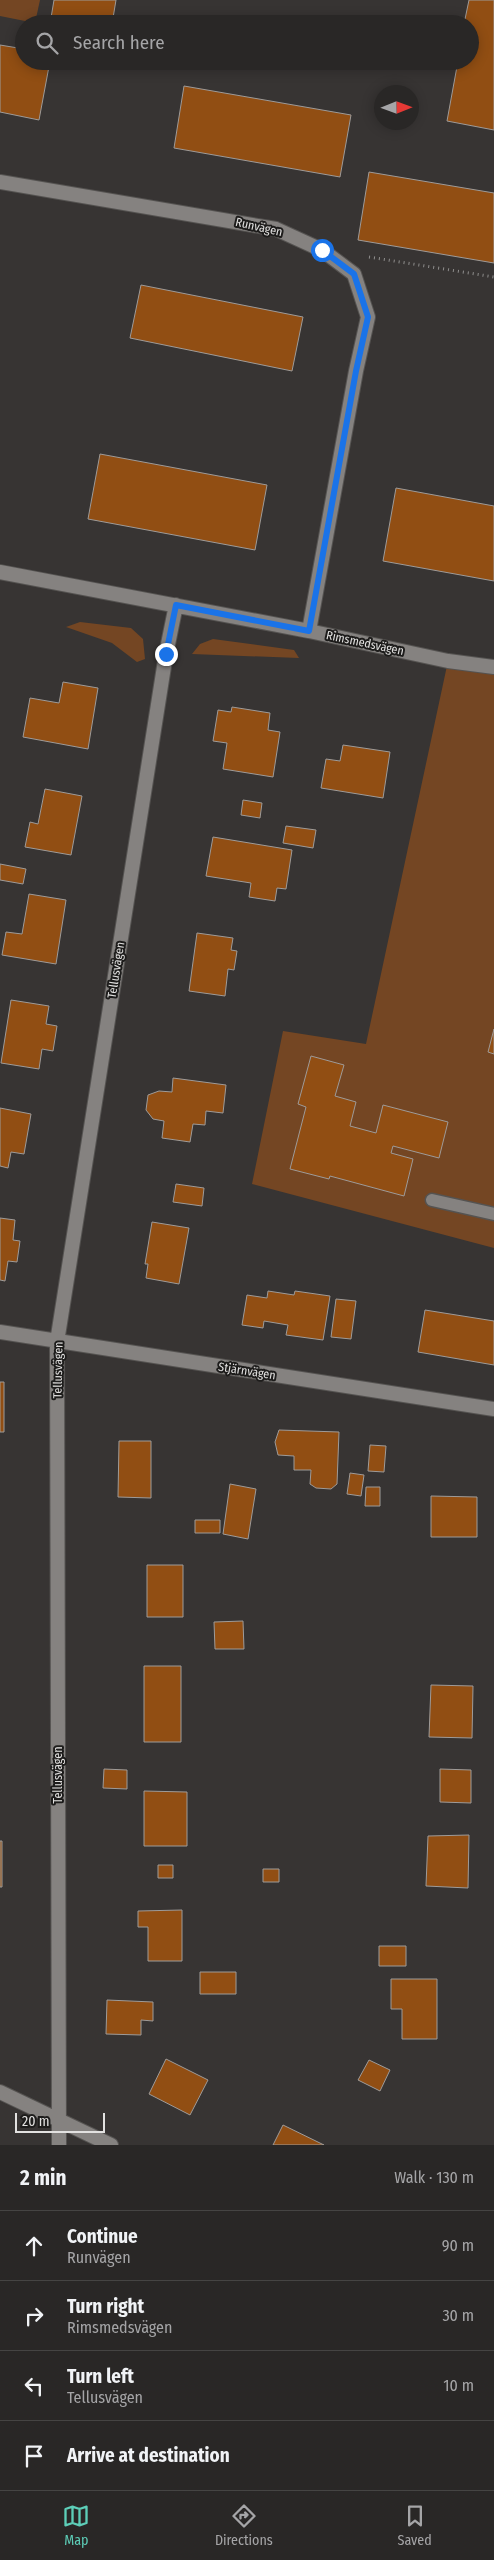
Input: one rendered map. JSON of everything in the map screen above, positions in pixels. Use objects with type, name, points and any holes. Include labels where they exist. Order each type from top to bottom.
[{"type":"street","name":"Runvägen","points":[[0,182],[276,228],[322,250],[354,274],[368,317],[356,371],[309,631]]},
{"type":"street","name":"Rimsmedsvägen","points":[[0,572],[309,631],[448,661],[494,667]]},
{"type":"street","name":"Tellusvägen","points":[[59,2145],[57,1342],[166,654],[176,605]]},
{"type":"street","name":"Stjärnvägen","points":[[0,1332],[494,1409]]},
{"type":"street","points":[[0,2092],[59,2118],[111,2145]]},
{"type":"lane","points":[[432,1200],[494,1214]]},
{"type":"path","points":[[360,256],[494,277]]},
{"type":"shaded area","points":[[0,0],[40,0],[37,15],[15,15],[15,19],[0,16]]},
{"type":"shaded area","points":[[80,622],[131,628],[143,639],[145,659],[137,662],[112,643],[66,627]]},
{"type":"shaded area","points":[[213,639],[294,650],[299,658],[192,654],[200,644]]},
{"type":"shaded area","points":[[448,661],[494,667],[494,1248],[252,1184],[283,1031],[366,1044]]},
{"type":"building","points":[[54,0],[116,0],[114,15],[52,15]]},
{"type":"building","points":[[469,0],[494,0],[494,130],[447,121],[456,70],[479,70],[479,15],[466,15]]},
{"type":"building","points":[[0,45],[15,48],[15,70],[48,70],[39,120],[0,112]]},
{"type":"building","points":[[184,86],[351,115],[340,177],[174,148]]},
{"type":"building","points":[[369,172],[494,193],[494,263],[358,240]]},
{"type":"building","points":[[141,285],[303,317],[292,371],[130,338]]},
{"type":"building","points":[[100,454],[267,485],[255,550],[88,519]]},
{"type":"building","points":[[396,488],[494,506],[494,581],[383,561]]},
{"type":"building","points":[[63,682],[98,688],[88,749],[23,737],[30,698],[59,703]]},
{"type":"building","points":[[232,707],[270,713],[268,730],[280,732],[273,777],[223,769],[227,743],[213,741],[218,710],[231,712]]},
{"type":"building","points":[[343,745],[390,752],[383,798],[321,788],[326,759],[340,761]]},
{"type":"building","points":[[45,789],[82,796],[71,855],[25,847],[30,822],[38,824]]},
{"type":"building","points":[[243,800],[262,803],[260,818],[241,815]]},
{"type":"building","points":[[286,826],[316,830],[313,848],[283,843]]},
{"type":"building","points":[[213,837],[292,850],[286,889],[277,888],[275,901],[249,897],[251,883],[206,876]]},
{"type":"building","points":[[0,864],[26,869],[23,884],[0,880]]},
{"type":"building","points":[[29,894],[66,900],[56,964],[2,955],[6,932],[22,934]]},
{"type":"building","points":[[197,933],[233,938],[231,950],[237,951],[234,970],[228,969],[225,996],[189,991]]},
{"type":"building","points":[[11,1000],[49,1006],[46,1024],[57,1026],[53,1051],[42,1049],[39,1069],[1,1063]]},
{"type":"building","points":[[494,1029],[494,1054],[488,1052]]},
{"type":"building","points":[[311,1056],[344,1065],[335,1096],[356,1102],[350,1126],[376,1133],[383,1105],[448,1122],[439,1158],[393,1146],[391,1153],[413,1159],[404,1196],[330,1176],[329,1179],[290,1169],[306,1107],[298,1104]]},
{"type":"building","points":[[173,1078],[226,1085],[223,1113],[206,1111],[205,1125],[193,1124],[190,1142],[162,1138],[164,1121],[153,1119],[146,1110],[148,1095],[159,1091],[172,1092]]},
{"type":"building","points":[[0,1108],[31,1114],[24,1154],[11,1152],[8,1168],[0,1166]]},
{"type":"building","points":[[176,1184],[204,1188],[202,1206],[173,1202]]},
{"type":"building","points":[[0,1218],[15,1220],[13,1240],[20,1241],[17,1262],[8,1261],[5,1281],[0,1280]]},
{"type":"building","points":[[152,1222],[189,1228],[179,1284],[146,1278],[148,1264],[145,1264]]},
{"type":"building","points":[[268,1291],[294,1295],[295,1291],[330,1296],[323,1340],[286,1335],[288,1325],[264,1321],[263,1328],[242,1325],[247,1295],[267,1298]]},
{"type":"building","points":[[336,1299],[356,1301],[351,1339],[331,1337]]},
{"type":"building","points":[[425,1310],[494,1321],[494,1365],[418,1352]]},
{"type":"building","points":[[0,1382],[4,1382],[4,1432],[0,1432]]},
{"type":"building","points":[[279,1430],[339,1432],[337,1484],[331,1489],[316,1488],[310,1484],[311,1470],[294,1470],[294,1456],[278,1455],[275,1442]]},
{"type":"building","points":[[119,1441],[151,1441],[151,1498],[118,1497]]},
{"type":"building","points":[[370,1445],[386,1446],[384,1472],[368,1471]]},
{"type":"building","points":[[350,1473],[364,1475],[361,1496],[347,1494]]},
{"type":"building","points":[[230,1484],[256,1489],[248,1539],[223,1534]]},
{"type":"building","points":[[366,1487],[380,1487],[380,1506],[365,1506]]},
{"type":"building","points":[[431,1496],[477,1497],[477,1537],[431,1537]]},
{"type":"building","points":[[195,1520],[220,1520],[220,1533],[195,1533]]},
{"type":"building","points":[[147,1565],[183,1565],[183,1617],[147,1617]]},
{"type":"building","points":[[243,1621],[244,1649],[215,1649],[214,1622]]},
{"type":"building","points":[[144,1666],[181,1666],[181,1742],[144,1742]]},
{"type":"building","points":[[431,1685],[473,1686],[472,1738],[429,1737]]},
{"type":"building","points":[[104,1769],[127,1770],[127,1789],[103,1788]]},
{"type":"building","points":[[440,1769],[471,1770],[471,1803],[440,1802]]},
{"type":"building","points":[[144,1791],[187,1792],[187,1846],[144,1846]]},
{"type":"building","points":[[469,1835],[468,1888],[426,1886],[428,1836]]},
{"type":"building","points":[[0,1841],[2,1841],[2,1887],[0,1887]]},
{"type":"building","points":[[158,1865],[173,1865],[173,1878],[158,1878]]},
{"type":"building","points":[[263,1869],[279,1869],[279,1882],[263,1882]]},
{"type":"building","points":[[182,1910],[182,1961],[148,1961],[148,1927],[138,1927],[138,1911]]},
{"type":"building","points":[[379,1946],[406,1946],[406,1966],[379,1966]]},
{"type":"building","points":[[200,1972],[236,1972],[236,1994],[200,1994]]},
{"type":"building","points":[[391,1979],[437,1979],[437,2039],[402,2039],[402,2009],[391,2009]]},
{"type":"building","points":[[107,2000],[153,2002],[153,2021],[141,2020],[141,2035],[106,2034]]},
{"type":"building","points":[[166,2059],[208,2080],[190,2115],[149,2094]]},
{"type":"building","points":[[369,2060],[390,2070],[380,2091],[358,2080]]},
{"type":"building","points":[[283,2125],[324,2145],[273,2145]]},
{"type":"route","points":[[166,654],[176,605],[309,631],[356,371],[368,317],[354,274],[322,250]]}]
